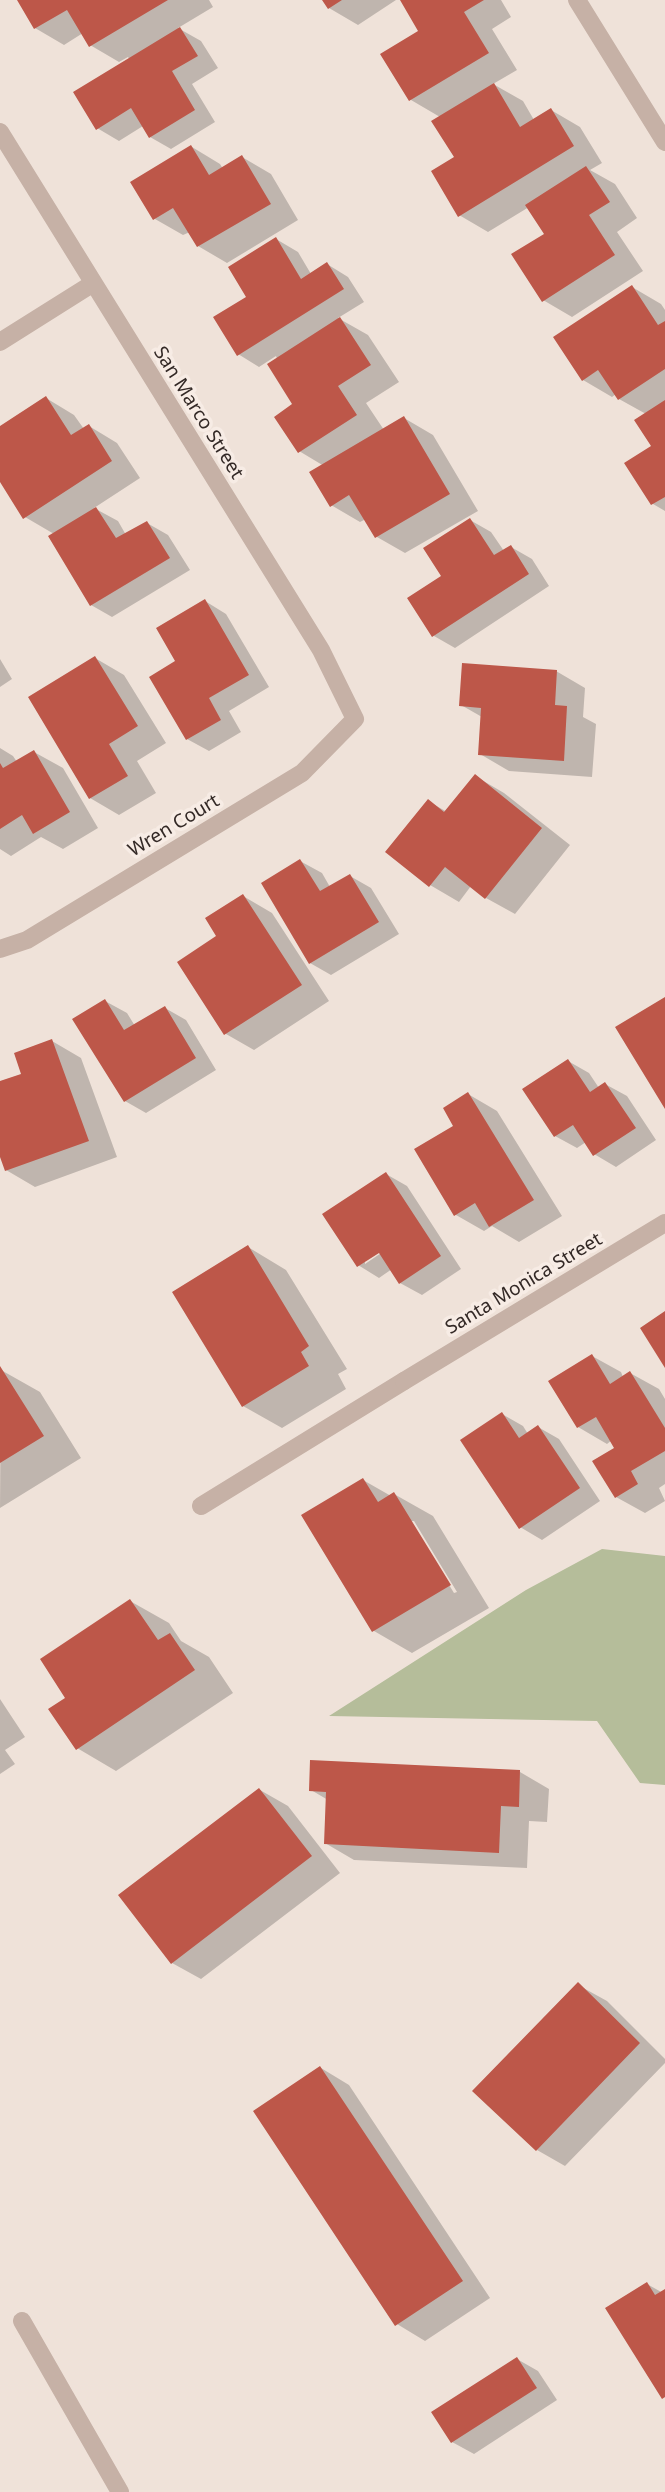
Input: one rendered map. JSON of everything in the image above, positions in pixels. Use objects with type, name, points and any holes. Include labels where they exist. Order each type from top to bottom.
[{"type":"street","points":[[577,0],[665,142]]},
{"type":"street","name":"San Marco Street","points":[[0,132],[321,650],[355,719]]},
{"type":"street","points":[[0,342],[92,284]]},
{"type":"street","name":"Wren Court","points":[[0,949],[27,940],[302,773],[355,719]]},
{"type":"street","name":"Santa Monica Street","points":[[201,1506],[665,1223]]},
{"type":"street","points":[[22,2321],[120,2492]]},
{"type":"green space","points":[[602,1549],[665,1556],[665,1785],[640,1783],[597,1721],[329,1716],[526,1590]]},
{"type":"building","points":[[17,0],[168,0],[89,47],[67,10],[34,29]]},
{"type":"building","points":[[322,0],[342,0],[328,9]]},
{"type":"building","points":[[400,0],[484,0],[464,12],[489,53],[409,101],[380,54],[418,31]]},
{"type":"building","points":[[180,27],[198,56],[172,71],[195,110],[149,138],[131,108],[96,130],[73,92]]},
{"type":"building","points":[[494,83],[520,127],[551,108],[574,146],[458,217],[431,171],[454,157],[431,121]]},
{"type":"building","points":[[191,145],[209,175],[242,155],[271,204],[197,247],[173,208],[153,220],[130,182]]},
{"type":"building","points":[[586,166],[610,202],[589,215],[615,255],[542,302],[511,254],[544,234],[525,205]]},
{"type":"building","points":[[276,237],[301,279],[327,262],[344,289],[237,356],[213,317],[246,297],[228,267]]},
{"type":"building","points":[[632,285],[658,325],[665,321],[665,369],[618,400],[598,370],[582,381],[553,337]]},
{"type":"building","points":[[340,317],[371,365],[338,386],[357,415],[298,453],[274,417],[292,404],[267,364]]},
{"type":"building","points":[[46,396],[71,435],[89,424],[112,461],[23,519],[0,482],[0,426]]},
{"type":"building","points":[[665,400],[665,497],[651,505],[624,463],[651,446],[634,420]]},
{"type":"building","points":[[404,416],[450,494],[375,538],[349,495],[330,507],[309,472]]},
{"type":"building","points":[[96,507],[116,538],[147,521],[170,558],[90,606],[48,536]]},
{"type":"building","points":[[470,518],[494,555],[511,545],[529,574],[432,637],[407,598],[441,576],[423,548]]},
{"type":"building","points":[[205,599],[249,675],[209,698],[221,720],[186,740],[149,677],[175,661],[156,628]]},
{"type":"building","points":[[95,656],[138,726],[109,744],[128,776],[89,799],[28,697]]},
{"type":"building","points":[[462,663],[557,670],[555,705],[567,706],[564,761],[478,755],[481,708],[459,706]]},
{"type":"building","points":[[34,750],[70,812],[33,834],[22,815],[0,829],[0,763],[3,768]]},
{"type":"building","points":[[475,774],[542,828],[485,899],[445,867],[429,887],[385,852],[428,799],[444,812]]},
{"type":"building","points":[[300,859],[320,891],[350,874],[379,922],[309,964],[261,883]]},
{"type":"building","points":[[243,894],[302,985],[224,1035],[177,962],[216,936],[205,918]]},
{"type":"building","points":[[665,997],[665,1109],[615,1027]]},
{"type":"building","points":[[105,999],[124,1030],[165,1006],[196,1058],[124,1102],[72,1019]]},
{"type":"building","points":[[52,1039],[89,1141],[5,1171],[0,1157],[0,1081],[21,1074],[14,1053]]},
{"type":"building","points":[[568,1059],[590,1092],[605,1082],[636,1128],[593,1156],[573,1125],[554,1137],[522,1089]]},
{"type":"building","points":[[468,1092],[534,1200],[489,1227],[475,1203],[454,1216],[414,1149],[453,1126],[443,1108]]},
{"type":"building","points":[[386,1172],[441,1256],[399,1284],[379,1253],[357,1267],[322,1214]]},
{"type":"building","points":[[248,1245],[309,1346],[301,1352],[309,1366],[242,1407],[172,1292]]},
{"type":"building","points":[[665,1311],[665,1368],[640,1328]]},
{"type":"building","points":[[592,1354],[610,1384],[630,1371],[665,1428],[665,1451],[631,1471],[638,1484],[615,1498],[592,1461],[614,1448],[596,1417],[577,1428],[548,1381]]},
{"type":"building","points":[[0,1366],[44,1436],[0,1463]]},
{"type":"building","points":[[502,1412],[519,1438],[538,1425],[580,1488],[519,1529],[460,1440]]},
{"type":"building","points":[[363,1478],[378,1502],[394,1492],[451,1585],[372,1632],[301,1515]]},
{"type":"building","points":[[130,1599],[158,1640],[170,1633],[195,1670],[76,1750],[48,1709],[65,1698],[40,1659]]},
{"type":"building","points":[[310,1760],[520,1770],[519,1807],[501,1806],[499,1853],[324,1844],[326,1792],[309,1791]]},
{"type":"building","points":[[259,1788],[312,1856],[171,1964],[118,1895]]},
{"type":"building","points":[[578,1982],[640,2043],[536,2151],[472,2091]]},
{"type":"building","points":[[320,2066],[463,2281],[395,2326],[253,2111]]},
{"type":"building","points":[[647,2282],[655,2295],[665,2289],[665,2397],[662,2399],[605,2308]]},
{"type":"building","points":[[517,2357],[537,2388],[451,2443],[431,2412]]}]
